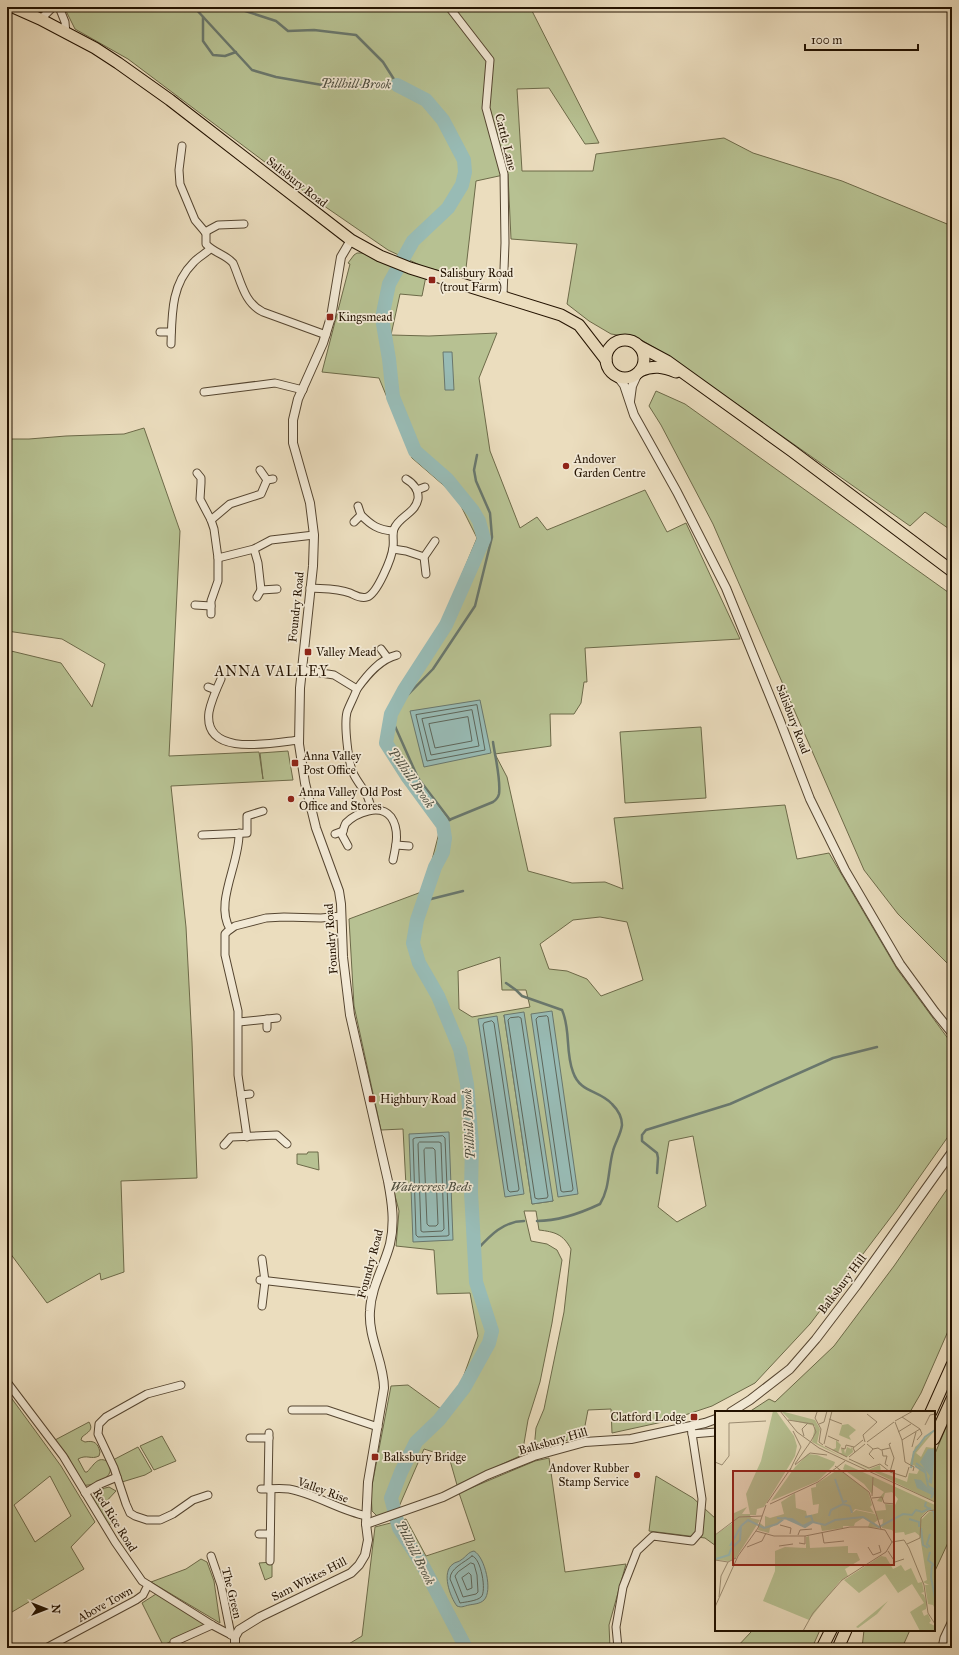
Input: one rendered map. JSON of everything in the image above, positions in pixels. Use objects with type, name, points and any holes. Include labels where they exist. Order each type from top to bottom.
[{"type":"main road","name":"Salisbury Road","points":[[13,7],[40,19],[95,48],[170,100],[351,240],[380,256],[410,268],[561,315],[579,325],[606,360]]},
{"type":"main road","name":"Salisbury Road","points":[[587,334],[604,341],[617,342]]},
{"type":"main road","points":[[690,378],[660,367],[648,368],[631,378],[618,378],[609,370],[606,360],[609,349],[617,342],[629,340],[667,361],[792,451],[952,571]]},
{"type":"main road","points":[[639,346],[642,351],[644,361],[639,373]]},
{"type":"main road","points":[[930,1411],[952,1365]]},
{"type":"main road","points":[[935,1437],[952,1399]]},
{"type":"main road","points":[[822,1648],[830,1631]]},
{"type":"main road","points":[[838,1648],[846,1631]]},
{"type":"street","points":[[40,19],[53,7]]},
{"type":"street","points":[[59,7],[66,34]]},
{"type":"street","name":"Cattle Lane","points":[[449,7],[490,60],[486,108],[504,174],[505,243],[503,296]]},
{"type":"street","points":[[182,146],[179,170],[180,184],[196,220],[205,232],[207,237],[206,244],[210,249],[224,255],[233,263],[248,299],[258,309],[326,335]]},
{"type":"street","points":[[205,232],[218,225],[244,224]]},
{"type":"street","name":"Foundry Road","points":[[351,240],[341,258],[326,335],[295,409],[292,430],[293,443],[310,503],[314,535],[299,708],[299,740],[305,783],[320,839],[339,891],[343,957],[350,1015],[388,1181],[392,1212],[392,1231],[389,1246],[373,1293],[370,1312],[370,1326],[384,1380],[378,1427],[368,1482],[366,1520]]},
{"type":"street","points":[[171,344],[172,307],[180,282],[193,263],[210,249]]},
{"type":"street","points":[[160,332],[171,332]]},
{"type":"street","points":[[629,404],[632,386],[639,373]]},
{"type":"street","name":"Salisbury Road","points":[[618,378],[624,385],[629,404],[634,415],[677,492],[726,588],[810,799],[845,870],[900,964],[934,1012],[952,1033]]},
{"type":"street","points":[[204,392],[275,383],[303,390]]},
{"type":"street","points":[[211,520],[230,504],[261,494],[270,480],[260,470]]},
{"type":"street","points":[[197,473],[201,478],[200,499],[211,520],[218,558],[218,581],[211,606],[211,614]]},
{"type":"street","points":[[310,588],[340,590],[357,597],[367,597],[375,592],[393,549],[393,531],[400,520],[414,508],[418,500],[417,490],[412,482],[406,479]]},
{"type":"street","points":[[417,490],[425,487]]},
{"type":"street","points":[[358,506],[361,515],[371,525],[379,529],[393,531]]},
{"type":"street","points":[[354,522],[361,515]]},
{"type":"street","points":[[218,558],[254,549],[271,540],[314,535]]},
{"type":"street","points":[[426,574],[424,557],[435,541]]},
{"type":"street","points":[[254,549],[258,563],[261,590],[257,597]]},
{"type":"street","points":[[393,549],[406,551],[424,557]]},
{"type":"street","points":[[261,590],[276,589]]},
{"type":"street","points":[[195,605],[211,606]]},
{"type":"street","points":[[381,649],[387,657]]},
{"type":"street","points":[[371,810],[368,795],[352,770],[347,740],[347,713],[357,689],[376,666],[387,657],[397,655]]},
{"type":"street","points":[[302,670],[334,675],[357,689]]},
{"type":"street","points":[[221,680],[210,706],[209,721],[212,731],[218,738],[226,741],[250,745],[299,740]]},
{"type":"street","points":[[208,687],[216,690]]},
{"type":"street","points":[[348,846],[343,839],[343,831],[347,822],[371,810],[383,812],[391,818],[397,834],[393,860]]},
{"type":"street","points":[[202,835],[247,833],[247,816],[263,811]]},
{"type":"street","points":[[335,834],[343,831]]},
{"type":"street","points":[[230,929],[226,921],[224,909],[239,844],[239,833]]},
{"type":"street","points":[[396,844],[409,846]]},
{"type":"street","points":[[247,1137],[238,1067],[239,1022],[235,993],[225,955],[226,934],[230,929],[242,924],[275,917],[316,918],[341,916]]},
{"type":"street","points":[[239,1022],[277,1018]]},
{"type":"street","points":[[267,1019],[267,1028]]},
{"type":"street","points":[[241,1095],[250,1094]]},
{"type":"street","points":[[224,1146],[231,1137],[277,1136],[287,1144]]},
{"type":"street","name":"Balksbury Hill","points":[[733,1411],[750,1400],[790,1369],[816,1339],[853,1291],[952,1152]]},
{"type":"street","points":[[262,1258],[262,1306]]},
{"type":"street","points":[[262,1281],[373,1293]]},
{"type":"street","name":"Red Rice Road","points":[[7,1382],[63,1456],[127,1561],[142,1581],[212,1625],[233,1636]]},
{"type":"street","points":[[180,1385],[147,1394],[102,1420],[98,1429],[98,1434],[117,1477],[130,1513],[147,1520],[160,1520],[167,1518],[193,1500],[206,1498]]},
{"type":"street","points":[[292,1410],[327,1410],[378,1427]]},
{"type":"street","name":"Balksbury Hill","points":[[366,1520],[384,1519],[443,1497],[534,1456],[586,1442],[631,1439],[691,1430],[715,1419]]},
{"type":"street","points":[[618,1648],[616,1627],[623,1587],[638,1551],[653,1536],[692,1542],[699,1533],[702,1499],[691,1430],[715,1432]]},
{"type":"street","points":[[250,1438],[269,1436],[267,1489],[270,1561]]},
{"type":"street","points":[[85,1493],[98,1485],[117,1477]]},
{"type":"street","name":"Valley Rise","points":[[267,1489],[285,1489],[296,1491],[346,1510],[366,1520]]},
{"type":"street","name":"Sam Whites Hill","points":[[233,1636],[239,1630],[260,1617],[351,1573],[359,1565],[365,1555],[368,1540],[366,1520]]},
{"type":"street","points":[[259,1534],[270,1534]]},
{"type":"street","name":"The Green","points":[[211,1556],[221,1585],[233,1636]]},
{"type":"street","name":"Above Town","points":[[46,1648],[136,1600],[143,1595],[148,1585]]},
{"type":"street","points":[[942,1648],[944,1638],[952,1621]]},
{"type":"street","points":[[174,1642],[212,1625]]},
{"type":"street","points":[[233,1636],[235,1648]]},
{"type":"green space","points":[[64,7],[442,7],[445,11],[460,7],[530,7],[599,143],[585,144],[549,88],[517,89],[522,171],[593,171],[596,154],[724,138],[753,153],[842,181],[952,226],[952,531],[925,512],[910,526],[667,355],[638,338],[611,334],[589,321],[567,304],[577,244],[511,239],[508,174],[476,181],[465,277],[424,267],[388,250],[314,199],[128,59],[75,29]]},
{"type":"green space","points":[[357,253],[364,253],[426,276],[422,296],[400,294],[391,335],[429,336],[497,333],[479,378],[490,451],[520,528],[537,517],[547,530],[645,490],[667,532],[686,523],[740,639],[585,648],[587,682],[584,682],[581,703],[574,714],[550,714],[551,746],[495,754],[507,777],[528,871],[572,883],[605,882],[623,889],[614,818],[785,805],[797,859],[829,853],[897,969],[952,1044],[952,1131],[897,1209],[810,1324],[755,1383],[712,1406],[667,1421],[612,1433],[611,1409],[588,1410],[583,1436],[534,1449],[536,1428],[544,1409],[564,1312],[571,1249],[562,1237],[550,1232],[539,1230],[536,1211],[524,1211],[531,1241],[547,1244],[557,1250],[562,1260],[552,1323],[540,1382],[528,1420],[522,1455],[457,1485],[449,1457],[424,1449],[398,1509],[377,1516],[372,1511],[371,1491],[391,1386],[408,1385],[441,1409],[460,1386],[478,1336],[470,1293],[437,1294],[434,1250],[396,1246],[399,1211],[393,1188],[406,1186],[403,1129],[381,1130],[354,1006],[349,919],[424,891],[440,829],[385,744],[391,714],[441,625],[477,538],[456,496],[412,458],[379,378],[322,372],[350,264],[348,263]],"holes":[[[600,917],[627,922],[643,980],[601,996],[587,979],[567,971],[549,969],[540,944],[573,920]],[[500,957],[502,990],[526,990],[530,1007],[472,1017],[459,1009],[458,971]],[[504,1015],[553,1201],[532,1204]],[[693,1136],[706,1206],[677,1222],[658,1207],[669,1141]]]},
{"type":"green space","points":[[656,391],[685,404],[952,595],[952,968],[898,914],[864,870],[713,524],[661,425],[649,406]]},
{"type":"green space","points":[[144,428],[180,531],[169,756],[259,752],[263,779],[260,753],[288,751],[293,780],[171,786],[186,927],[197,1178],[121,1181],[124,1272],[101,1280],[100,1273],[47,1303],[7,1249],[7,650],[61,663],[92,707],[105,664],[62,639],[7,631],[7,439],[124,434]]},
{"type":"green space","points":[[701,727],[706,798],[625,803],[620,732]]},
{"type":"green space","points":[[308,1152],[318,1152],[319,1170],[297,1164],[297,1154],[307,1154]]},
{"type":"green space","points":[[952,1182],[952,1322],[921,1393],[911,1411],[751,1411],[769,1399],[775,1402],[834,1346],[894,1266]]},
{"type":"green space","points":[[7,1392],[61,1466],[95,1522],[71,1547],[84,1569],[7,1615]],"holes":[[[50,1476],[71,1516],[35,1542],[14,1505]]]},
{"type":"green space","points":[[952,1413],[952,1534],[935,1571],[935,1454]]},
{"type":"green space","points":[[89,1422],[91,1429],[82,1437],[81,1440],[85,1442],[91,1441],[97,1444],[100,1452],[99,1456],[78,1459],[85,1472],[87,1472],[99,1460],[105,1460],[108,1462],[110,1471],[109,1475],[102,1480],[93,1484],[82,1485],[68,1456],[55,1440]]},
{"type":"green space","points":[[162,1436],[176,1461],[154,1470],[140,1446]]},
{"type":"green space","points":[[138,1447],[152,1471],[145,1475],[122,1482],[113,1460]]},
{"type":"green space","points":[[549,1458],[565,1572],[626,1564],[609,1625],[610,1648],[342,1648],[362,1636],[375,1527],[406,1519],[426,1556],[475,1540],[459,1493],[535,1461]]},
{"type":"green space","points":[[656,1476],[693,1498],[715,1518],[715,1545],[705,1538],[649,1531]]},
{"type":"green space","points":[[109,1487],[116,1491],[103,1505],[112,1523],[107,1526],[96,1509],[94,1498],[101,1490]]},
{"type":"green space","points":[[201,1559],[207,1562],[214,1581],[220,1623],[151,1582],[186,1569]]},
{"type":"green space","points":[[272,1562],[272,1577],[265,1580],[259,1563]]},
{"type":"green space","points":[[156,1594],[208,1625],[163,1645],[142,1603]]},
{"type":"green space","points":[[820,1631],[812,1648],[736,1648],[751,1632]]},
{"type":"green space","points":[[864,1631],[910,1631],[902,1648],[862,1648]]},
{"type":"water","points":[[443,352],[452,352],[454,390],[445,390]]},
{"type":"water","points":[[480,700],[491,753],[424,767],[410,711]]},
{"type":"water","points":[[552,1011],[578,1194],[558,1197],[531,1014]]},
{"type":"water","points":[[524,1012],[553,1201],[532,1204],[504,1015]]},
{"type":"water","name":"Watercress Beds","points":[[497,1016],[524,1194],[505,1197],[478,1019]]},
{"type":"water","name":"Watercress Beds","points":[[449,1132],[453,1240],[413,1242],[409,1134]]},
{"type":"water","points":[[474,1551],[478,1554],[484,1567],[488,1582],[487,1596],[479,1603],[459,1607],[454,1602],[449,1591],[447,1578],[449,1568]]},
{"type":"waterway","name":"Pillhill Brook","points":[[194,7],[252,70],[276,77],[328,86],[397,85]]},
{"type":"waterway","points":[[233,7],[276,21],[288,31],[314,30],[356,35],[383,62],[397,84]]},
{"type":"waterway","points":[[203,17],[203,41],[213,55],[225,56],[236,52]]},
{"type":"waterway","name":"Pillhill Brook","points":[[397,85],[426,100],[443,120],[464,160],[465,172],[462,185],[448,208],[413,241],[389,284],[382,318],[389,359],[393,397],[415,451],[447,479],[473,511],[479,521],[484,539],[446,625],[404,690],[391,714],[386,743],[407,776],[443,825],[445,838],[443,852],[435,867],[417,920],[413,943],[419,963],[438,996],[460,1049],[467,1084],[472,1143],[471,1192],[476,1282],[492,1331],[489,1343],[464,1388],[439,1420],[416,1442],[401,1472],[391,1498],[399,1528],[422,1564],[466,1648]]},
{"type":"waterway","points":[[450,820],[418,778],[394,724],[394,716],[397,706],[433,669],[475,606],[492,537],[490,513],[476,481],[474,470],[477,455]]},
{"type":"waterway","points":[[443,825],[449,820],[496,800],[499,794],[499,782],[493,742]]},
{"type":"waterway","points":[[423,901],[463,891]]},
{"type":"waterway","points":[[506,983],[522,996],[562,1010],[565,1018],[569,1056],[576,1079],[585,1088],[607,1099],[616,1108],[622,1122],[611,1158],[606,1192],[600,1204],[569,1216],[553,1220],[537,1221]]},
{"type":"waterway","points":[[657,1173],[657,1153],[642,1141],[642,1135],[646,1130],[730,1104],[833,1058],[877,1047]]},
{"type":"waterway","points":[[474,1253],[490,1236],[502,1227],[524,1221]]},
{"type":"place","name":"Salisbury Road (trout Farm)","points":[[432,280]]},
{"type":"place","name":"Kingsmead","points":[[330,317]]},
{"type":"place","name":"Andover Garden Centre","points":[[566,466]]},
{"type":"place","name":"Valley Mead","points":[[308,652]]},
{"type":"place","name":"Anna Valley Post Office","points":[[295,763]]},
{"type":"place","name":"Anna Valley Old Post Office and Stores","points":[[291,799]]},
{"type":"place","name":"Highbury Road","points":[[372,1099]]},
{"type":"place","name":"Clatford Lodge","points":[[694,1417]]},
{"type":"place","name":"Balksbury Bridge","points":[[375,1457]]},
{"type":"place","name":"Andover Rubber Stamp Service","points":[[637,1475]]},
{"type":"district","name":"ANNA VALLEY","points":[[272,671]]}]
